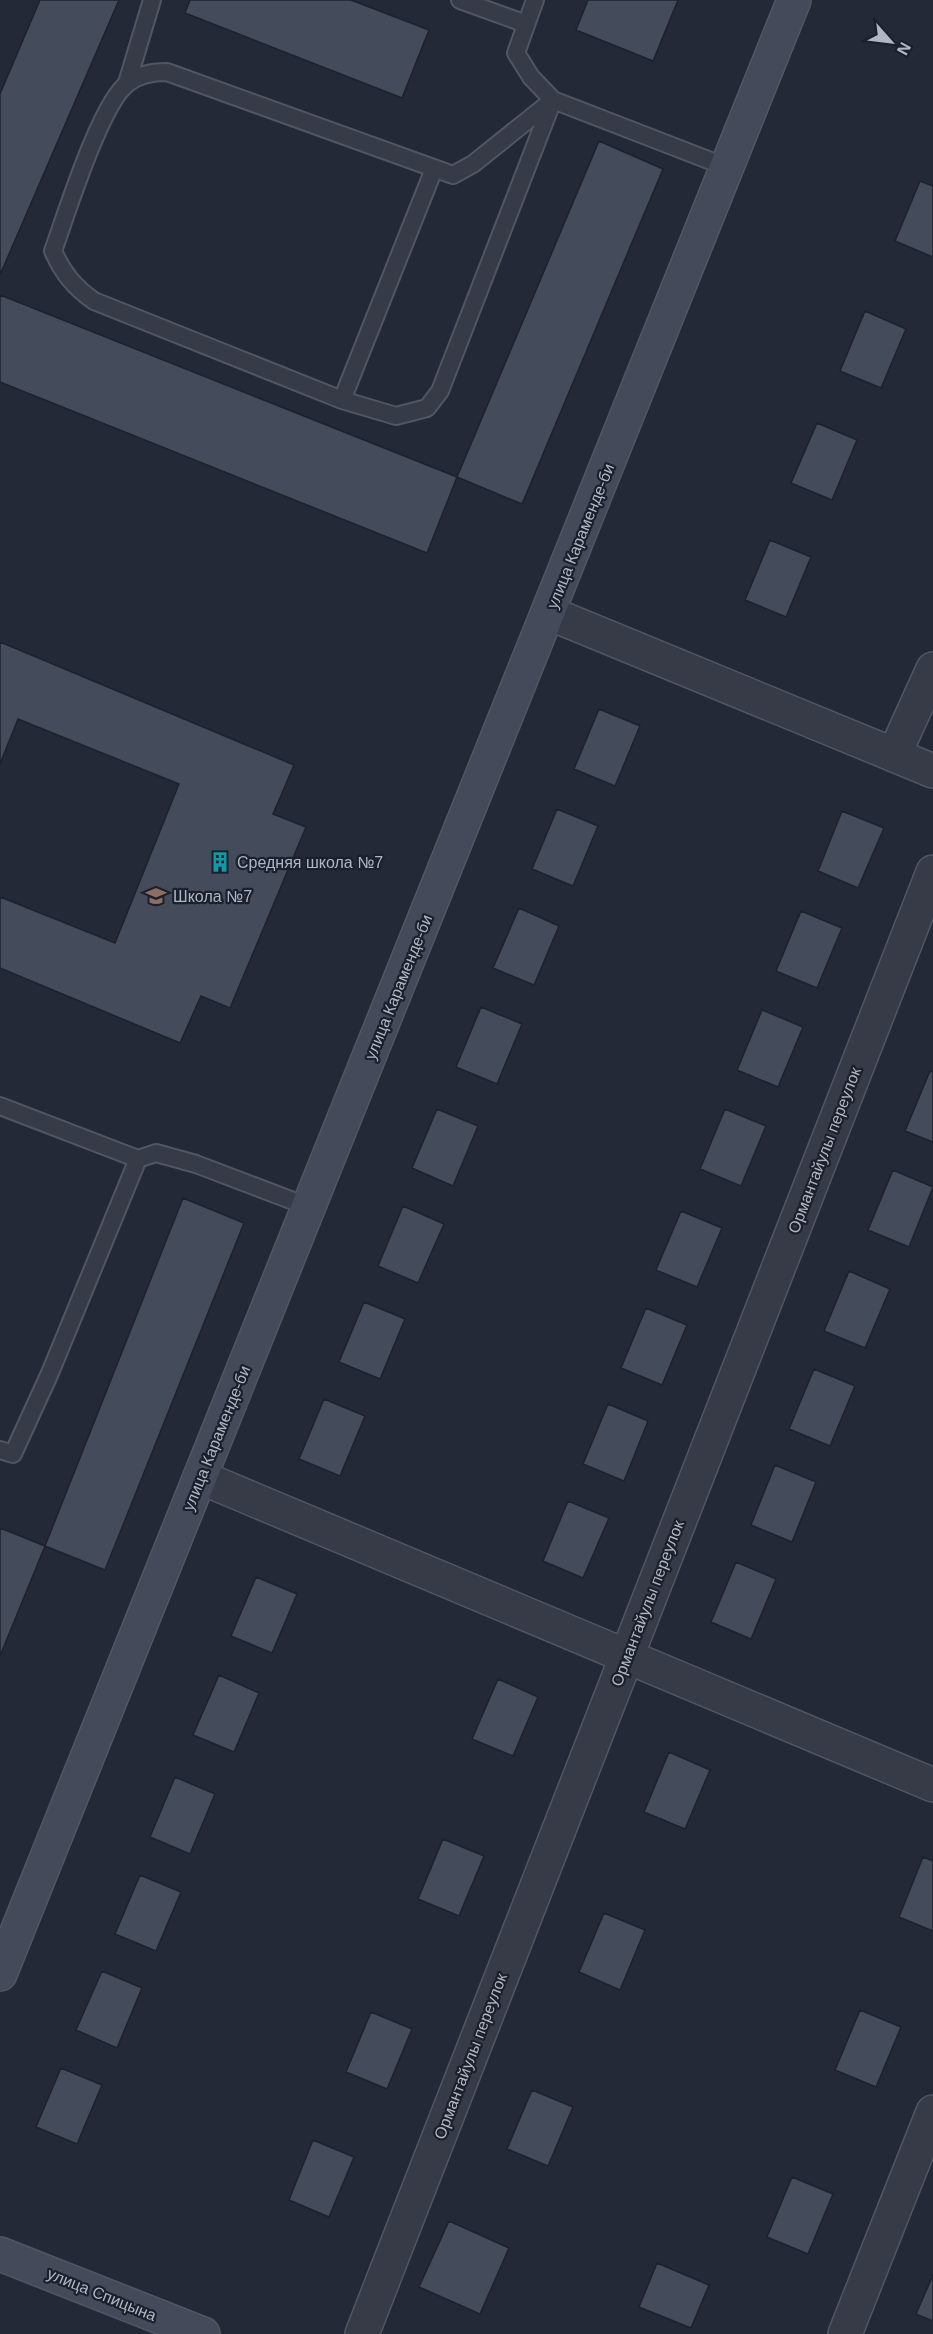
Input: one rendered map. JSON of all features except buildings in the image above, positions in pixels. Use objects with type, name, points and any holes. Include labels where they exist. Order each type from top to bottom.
[{"type":"street","name":"улица Караменде-би","points":[[0,1974],[729,168],[794,0]]},
{"type":"street","points":[[549,613],[933,771]]},
{"type":"street","points":[[894,755],[933,669]]},
{"type":"street","name":"Ормантайулы переулок","points":[[362,2334],[933,872]]},
{"type":"street","points":[[200,1477],[933,1785]]},
{"type":"street","points":[[845,2334],[933,2112]]},
{"type":"street","name":"улица Спицына","points":[[0,2254],[203,2334]]},
{"type":"lane","points":[[152,0],[127,83],[103,118],[53,251],[67,279],[94,301],[342,400],[396,416],[427,408],[440,391],[553,100]]},
{"type":"lane","points":[[460,0],[526,24]]},
{"type":"lane","points":[[535,0],[516,53],[531,77],[553,100],[729,168]]},
{"type":"lane","points":[[127,83],[147,74],[167,72],[453,175],[465,170],[553,100]]},
{"type":"lane","points":[[342,400],[434,169]]},
{"type":"lane","points":[[0,1106],[138,1159],[156,1153],[186,1161],[309,1207]]},
{"type":"lane","points":[[0,1450],[13,1454],[50,1373],[138,1159]]},
{"type":"place","name":"Средняя школа №7","points":[[220,862]]},
{"type":"place","name":"Школа №7","points":[[156,896]]}]
